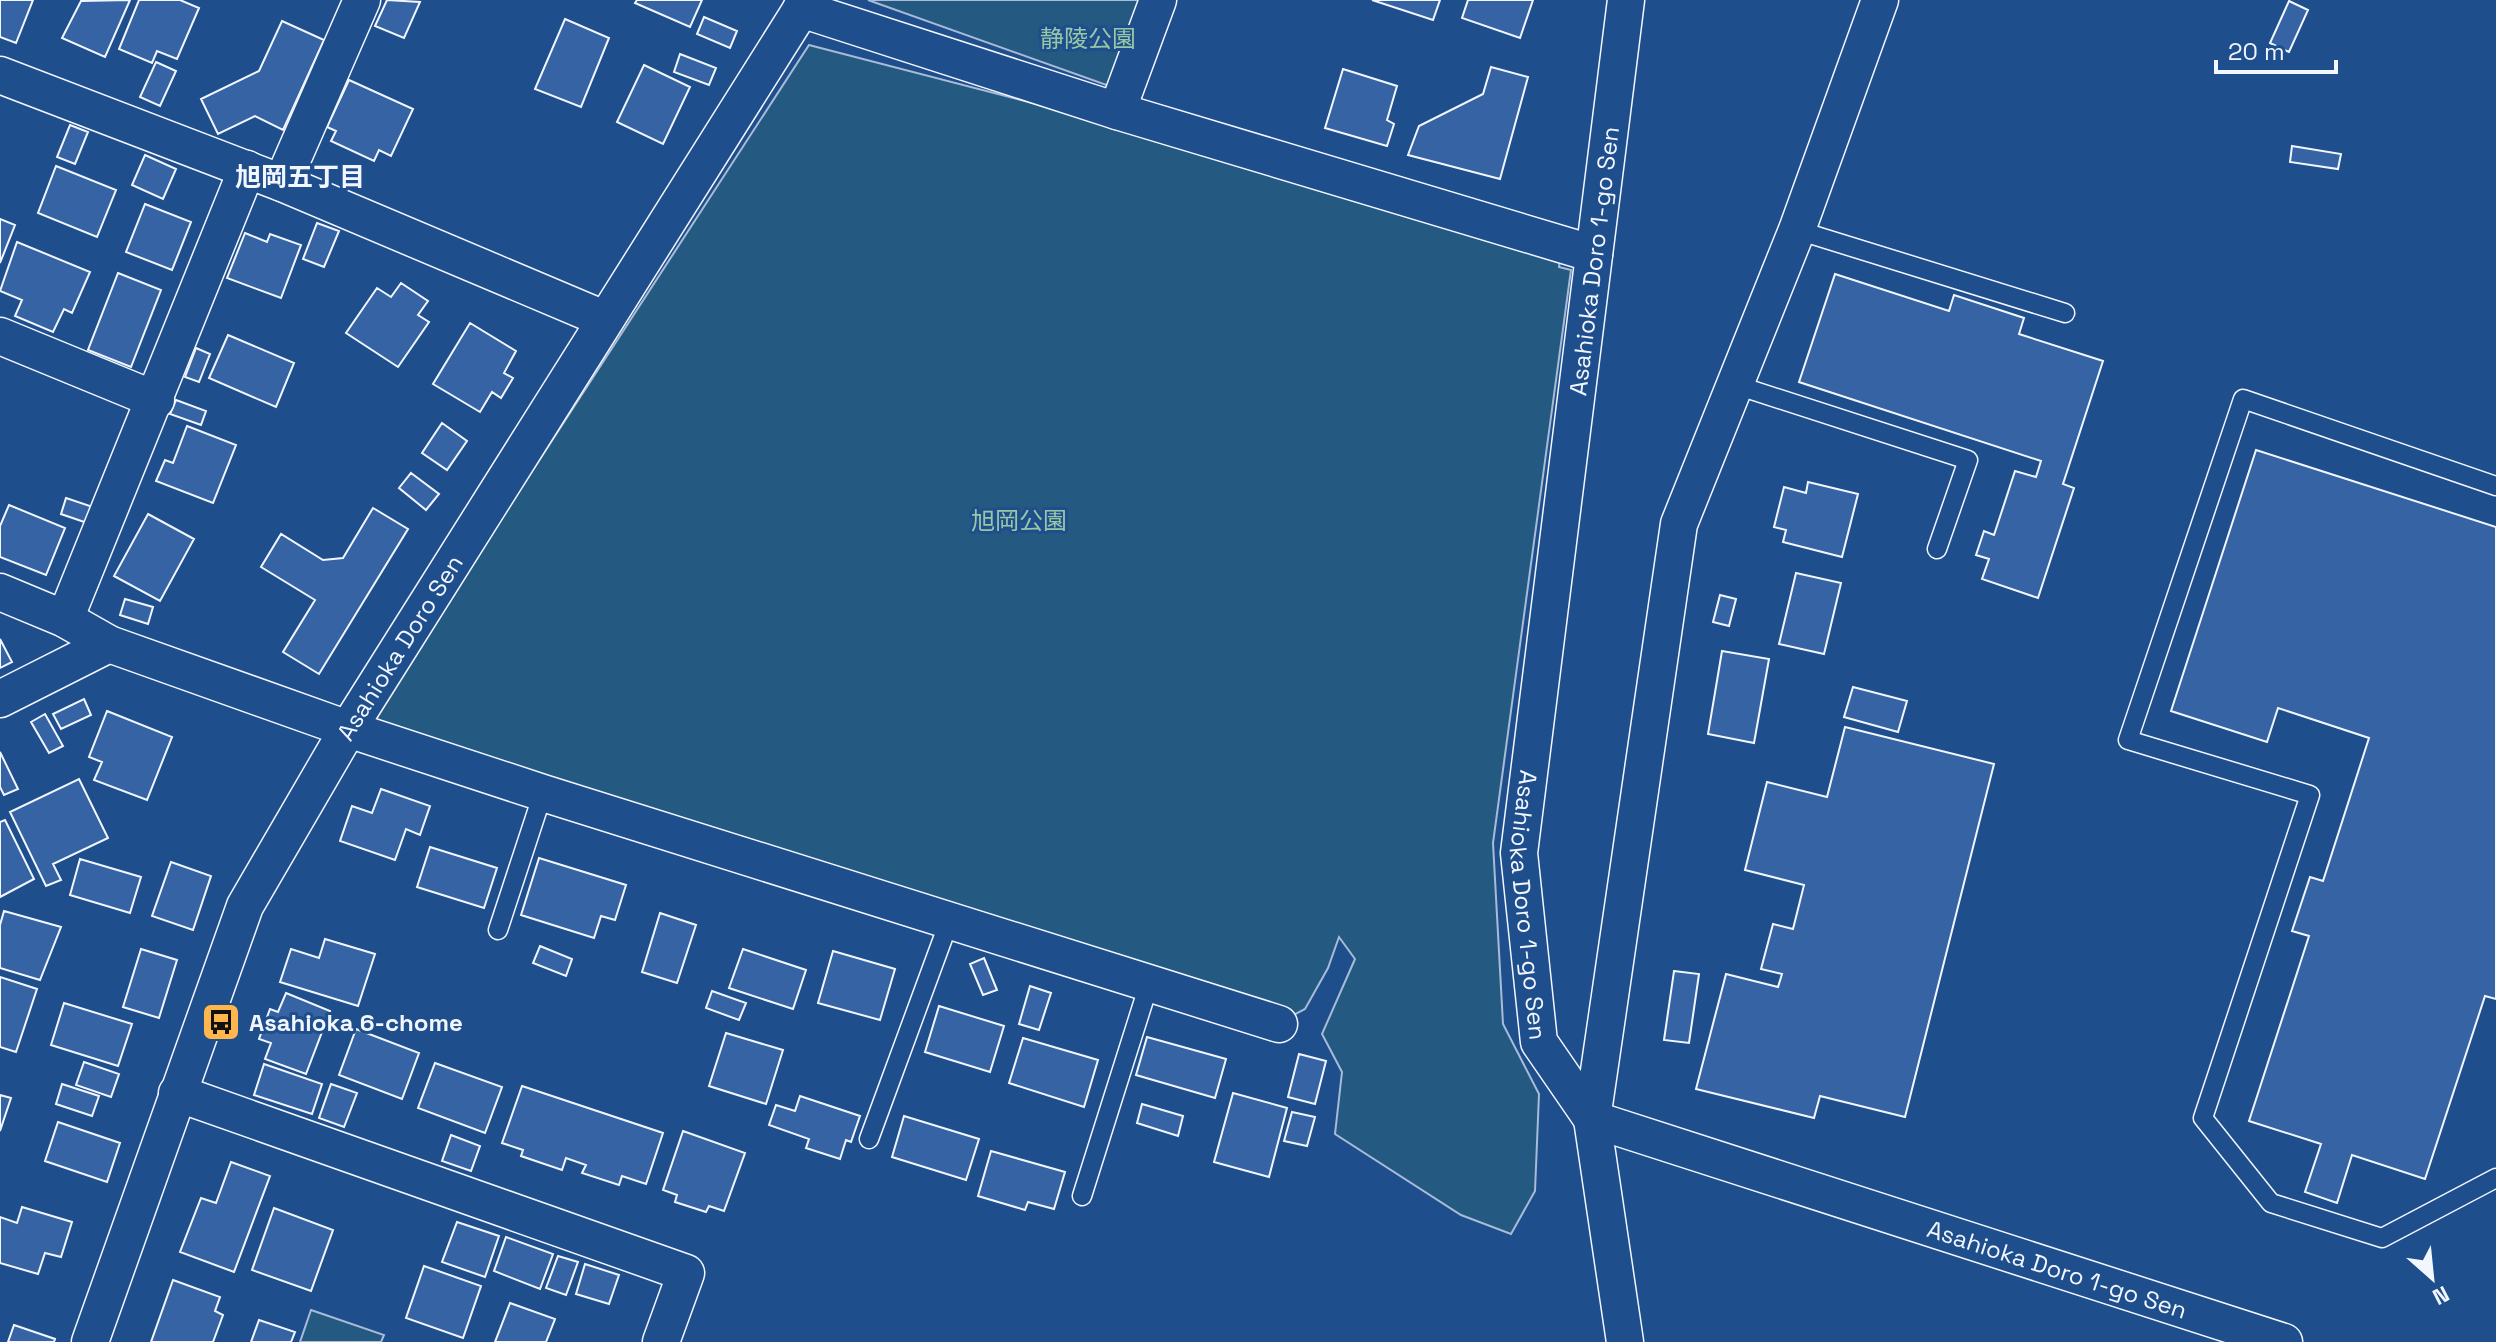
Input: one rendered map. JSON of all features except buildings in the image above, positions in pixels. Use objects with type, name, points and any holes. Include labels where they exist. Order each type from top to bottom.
[{"type":"street","points":[[282,183],[362,0]]},
{"type":"street","points":[[1117,111],[1158,0]]},
{"type":"street","name":"Asahioka Doro 1-go Sen","points":[[1626,0],[1519,853],[1539,1042],[1592,1119],[2284,1342]]},
{"type":"street","points":[[1625,1342],[1592,1119],[1679,524],[1797,230],[1880,0]]},
{"type":"street","points":[[804,4],[1117,111],[1594,254]]},
{"type":"street","name":"Asahioka Doro Sen","points":[[90,1342],[245,906],[348,729],[804,4]]},
{"type":"street","points":[[0,75],[282,183],[604,319]]},
{"type":"street","points":[[65,619],[247,169]]},
{"type":"street","points":[[0,336],[156,400]]},
{"type":"street","points":[[0,592],[65,619],[109,644],[348,729],[1279,1024]]},
{"type":"street","points":[[0,699],[109,644]]},
{"type":"street","points":[[177,1093],[686,1273],[661,1342]]},
{"type":"lane","points":[[1797,230],[2065,313]]},
{"type":"lane","points":[[1733,384],[1968,460],[1937,549]]},
{"type":"lane","points":[[2496,486],[2243,399],[2128,740],[2310,795],[2203,1118],[2271,1203],[2382,1238],[2496,1178]]},
{"type":"lane","points":[[498,930],[543,793]]},
{"type":"lane","points":[[869,1139],[950,919]]},
{"type":"lane","points":[[1082,1196],[1149,984]]},
{"type":"green space","name":"静陵公園","points":[[868,0],[1142,0],[1112,87]]},
{"type":"green space","name":"旭岡公園","points":[[809,45],[1113,124],[1560,260],[1559,267],[1571,270],[1493,843],[1503,1024],[1539,1094],[1535,1191],[1511,1234],[1461,1215],[1335,1134],[1342,1072],[1322,1034],[1355,959],[1339,937],[1328,968],[1305,1009],[1269,1028],[360,736]]},
{"type":"green space","points":[[311,1310],[384,1335],[381,1342],[300,1342]]},
{"type":"place","name":"Asahioka 6-chome","points":[[221,1022]]},
{"type":"district","name":"旭岡五丁目","points":[[300,177]]}]
